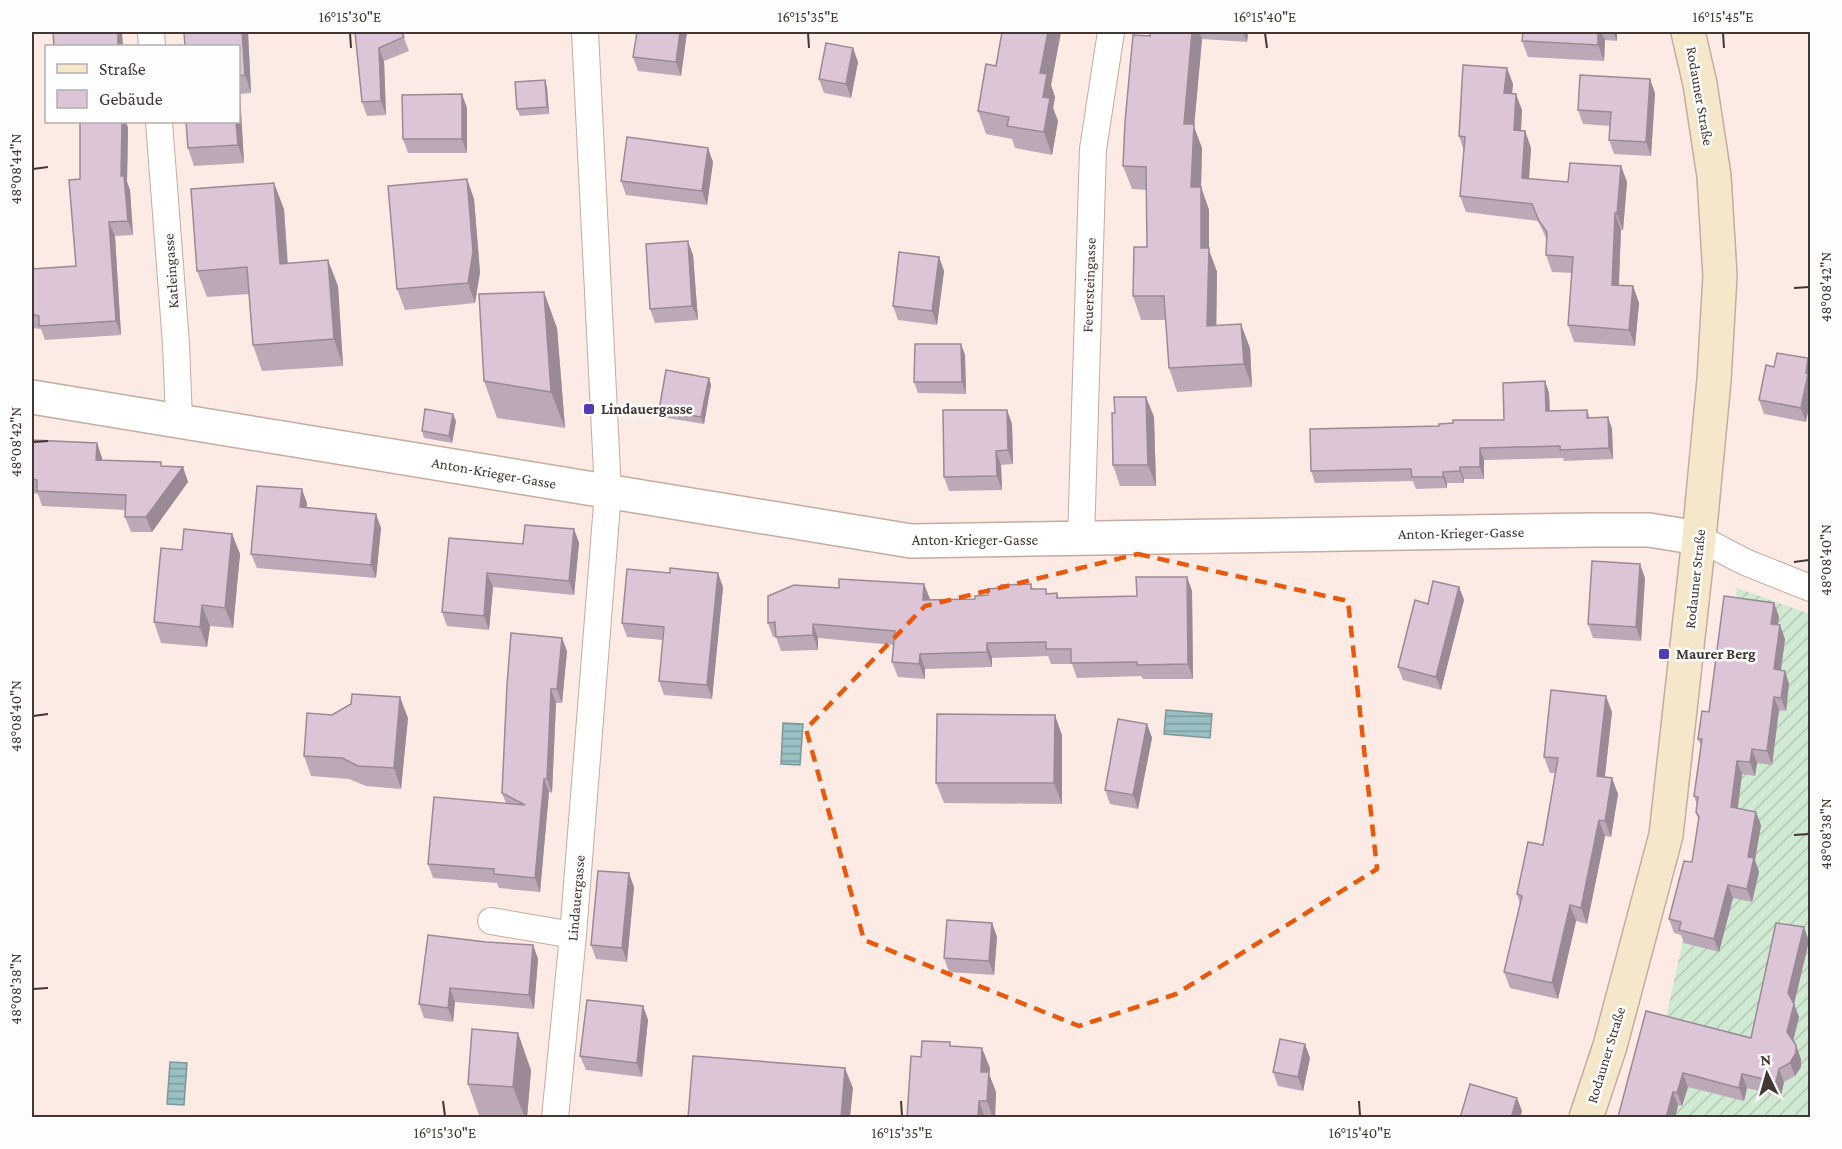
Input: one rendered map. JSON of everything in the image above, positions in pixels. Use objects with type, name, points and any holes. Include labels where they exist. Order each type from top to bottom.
[{"type":"main road","name":"Rodauner Straße","points":[[1586,1118],[1610,1046],[1666,835],[1714,380],[1720,276],[1714,176],[1700,84],[1688,32]]},
{"type":"street","name":"Lindauergasse","points":[[555,1118],[573,936],[608,492],[585,32]]},
{"type":"street","name":"Feuersteingasse","points":[[1081,540],[1094,149],[1111,32]]},
{"type":"street","name":"Katleingasse","points":[[159,123],[176,344],[179,420]]},
{"type":"street","name":"Anton-Krieger-Gasse","points":[[32,397],[911,541],[1649,530],[1699,538],[1745,562],[1810,588]]},
{"type":"street","points":[[491,921],[573,936]]},
{"type":"highlighted area","points":[[1138,554],[1348,601],[1377,869],[1176,994],[1079,1026],[864,940],[806,729],[925,606]]},
{"type":"green space","points":[[1737,588],[1810,614],[1810,1117],[1644,1118],[1697,876]]},
{"type":"water","points":[[1166,710],[1212,714],[1210,738],[1164,734]]},
{"type":"water","points":[[783,723],[803,724],[800,765],[781,764]]},
{"type":"water","points":[[170,1062],[187,1063],[184,1105],[167,1104]]},
{"type":"building","points":[[53,32],[118,32],[118,45],[54,45]]},
{"type":"building","points":[[184,32],[242,32],[245,75],[240,76],[240,45],[185,45]]},
{"type":"building","points":[[355,32],[401,32],[404,37],[379,48],[381,101],[362,102]]},
{"type":"building","points":[[637,32],[680,32],[676,62],[633,57]]},
{"type":"building","points":[[1002,32],[1048,32],[1040,73],[1047,74],[1043,97],[1050,98],[1044,132],[1007,126],[1009,117],[978,111],[986,64],[996,66]]},
{"type":"building","points":[[1150,32],[1192,32],[1184,124],[1194,124],[1191,187],[1201,187],[1201,248],[1209,248],[1207,326],[1241,324],[1244,364],[1169,368],[1164,296],[1133,296],[1134,247],[1147,247],[1146,167],[1123,166],[1125,122],[1133,35],[1150,36]]},
{"type":"building","points":[[1523,32],[1598,32],[1598,45],[1522,41]]},
{"type":"building","points":[[826,43],[853,48],[846,84],[819,79]]},
{"type":"building","points":[[1463,65],[1507,68],[1504,93],[1516,94],[1514,130],[1525,131],[1522,178],[1568,182],[1570,163],[1621,166],[1617,214],[1615,213],[1612,285],[1633,286],[1629,330],[1568,325],[1573,257],[1546,255],[1547,232],[1539,221],[1532,204],[1460,196],[1465,137],[1459,136]]},
{"type":"building","points":[[1580,75],[1650,79],[1646,142],[1609,140],[1611,112],[1578,110]]},
{"type":"building","points":[[545,80],[547,107],[517,109],[515,82]]},
{"type":"building","points":[[462,94],[462,139],[403,139],[402,95]]},
{"type":"building","points":[[80,123],[122,123],[121,176],[124,176],[128,221],[109,222],[116,321],[39,326],[39,316],[32,314],[32,269],[76,266],[69,180],[80,179]]},
{"type":"building","points":[[186,123],[236,123],[238,145],[188,148]]},
{"type":"building","points":[[627,137],[708,148],[702,191],[621,181]]},
{"type":"building","points":[[467,179],[473,252],[468,283],[397,289],[388,186]]},
{"type":"building","points":[[274,183],[280,264],[328,260],[334,339],[253,345],[247,267],[197,271],[191,189]]},
{"type":"building","points":[[688,241],[692,306],[650,309],[646,244]]},
{"type":"building","points":[[899,252],[939,257],[932,311],[893,306]]},
{"type":"building","points":[[544,292],[551,392],[484,381],[479,294]]},
{"type":"building","points":[[915,344],[961,344],[962,382],[914,382]]},
{"type":"building","points":[[1777,353],[1808,358],[1806,373],[1808,374],[1801,408],[1759,400],[1766,365],[1774,367]]},
{"type":"building","points":[[666,370],[709,378],[701,417],[659,410]]},
{"type":"building","points":[[1545,381],[1546,411],[1587,410],[1587,418],[1608,417],[1609,448],[1560,450],[1560,446],[1480,448],[1480,467],[1460,467],[1460,471],[1443,472],[1443,477],[1412,477],[1411,469],[1311,471],[1310,429],[1439,426],[1439,424],[1453,423],[1453,420],[1504,420],[1503,383]]},
{"type":"building","points":[[1114,397],[1146,397],[1148,465],[1113,465]]},
{"type":"building","points":[[425,409],[453,414],[449,436],[422,431]]},
{"type":"building","points":[[943,410],[1007,410],[1008,450],[996,451],[997,476],[944,477]]},
{"type":"building","points":[[32,440],[97,443],[96,460],[161,462],[161,466],[183,467],[146,517],[125,517],[126,495],[37,491],[37,480],[32,479]]},
{"type":"building","points":[[257,486],[302,489],[300,507],[376,514],[371,565],[251,554]]},
{"type":"building","points":[[525,525],[574,529],[569,581],[487,573],[484,616],[442,612],[449,538],[523,544]]},
{"type":"building","points":[[184,529],[232,534],[225,608],[202,605],[200,627],[154,622],[161,548],[182,550]]},
{"type":"building","points":[[1592,561],[1640,564],[1636,627],[1588,624]]},
{"type":"building","points":[[670,568],[718,573],[707,685],[659,681],[664,627],[622,623],[627,569],[670,573]]},
{"type":"building","points":[[1136,577],[1187,577],[1188,664],[1071,663],[1071,649],[1046,649],[1046,642],[987,643],[987,652],[920,654],[919,664],[892,662],[895,631],[813,624],[813,635],[776,637],[775,622],[768,623],[768,596],[794,585],[839,588],[839,579],[924,584],[923,600],[975,599],[975,596],[988,595],[988,589],[1001,588],[1001,585],[1031,584],[1031,589],[1046,589],[1046,594],[1057,593],[1057,598],[1137,596]]},
{"type":"building","points":[[1433,581],[1459,587],[1436,677],[1398,667],[1415,600],[1428,604]]},
{"type":"building","points":[[1724,596],[1774,603],[1771,624],[1780,625],[1774,669],[1785,671],[1781,698],[1774,697],[1767,751],[1752,749],[1750,762],[1737,761],[1731,807],[1756,812],[1748,857],[1754,858],[1747,889],[1728,885],[1714,939],[1679,930],[1681,922],[1669,919],[1684,861],[1692,862],[1699,817],[1696,812],[1698,797],[1694,796],[1702,739],[1698,739],[1702,711],[1709,712]]},
{"type":"building","points":[[511,633],[562,638],[557,689],[551,689],[547,779],[544,779],[535,878],[494,874],[494,869],[428,864],[434,797],[525,805],[502,793]]},
{"type":"building","points":[[1551,690],[1606,696],[1597,776],[1612,778],[1605,821],[1599,820],[1581,908],[1570,905],[1552,983],[1504,972],[1522,896],[1517,894],[1528,842],[1543,845],[1558,758],[1544,757]]},
{"type":"building","points":[[352,694],[400,697],[394,768],[358,766],[342,758],[304,756],[307,713],[332,715],[351,704]]},
{"type":"building","points":[[937,714],[1055,715],[1054,783],[936,783]]},
{"type":"building","points":[[1118,719],[1147,724],[1133,795],[1105,790]]},
{"type":"building","points":[[598,871],[629,873],[622,948],[591,945]]},
{"type":"building","points":[[947,920],[992,923],[989,961],[944,958]]},
{"type":"building","points":[[1776,923],[1804,927],[1788,993],[1794,1004],[1787,1032],[1796,1045],[1796,1053],[1790,1063],[1779,1069],[1776,1082],[1742,1074],[1739,1088],[1683,1073],[1677,1093],[1673,1092],[1666,1118],[1618,1117],[1646,1011],[1751,1038]]},
{"type":"building","points":[[428,935],[533,945],[529,995],[450,988],[448,1008],[419,1004]]},
{"type":"building","points":[[587,1000],[643,1006],[637,1063],[580,1056]]},
{"type":"building","points":[[472,1029],[518,1033],[513,1087],[468,1084]]},
{"type":"building","points":[[1280,1039],[1305,1044],[1298,1077],[1273,1072]]},
{"type":"building","points":[[922,1041],[950,1042],[950,1046],[982,1048],[981,1072],[989,1072],[987,1101],[979,1101],[978,1118],[907,1118],[911,1056],[921,1057]]},
{"type":"building","points":[[693,1056],[845,1068],[841,1118],[688,1118]]},
{"type":"building","points":[[1470,1084],[1517,1098],[1511,1118],[1460,1118]]},
{"type":"place","name":"Lindauergasse","points":[[589,409]]},
{"type":"place","name":"Maurer Berg","points":[[1664,654]]}]
